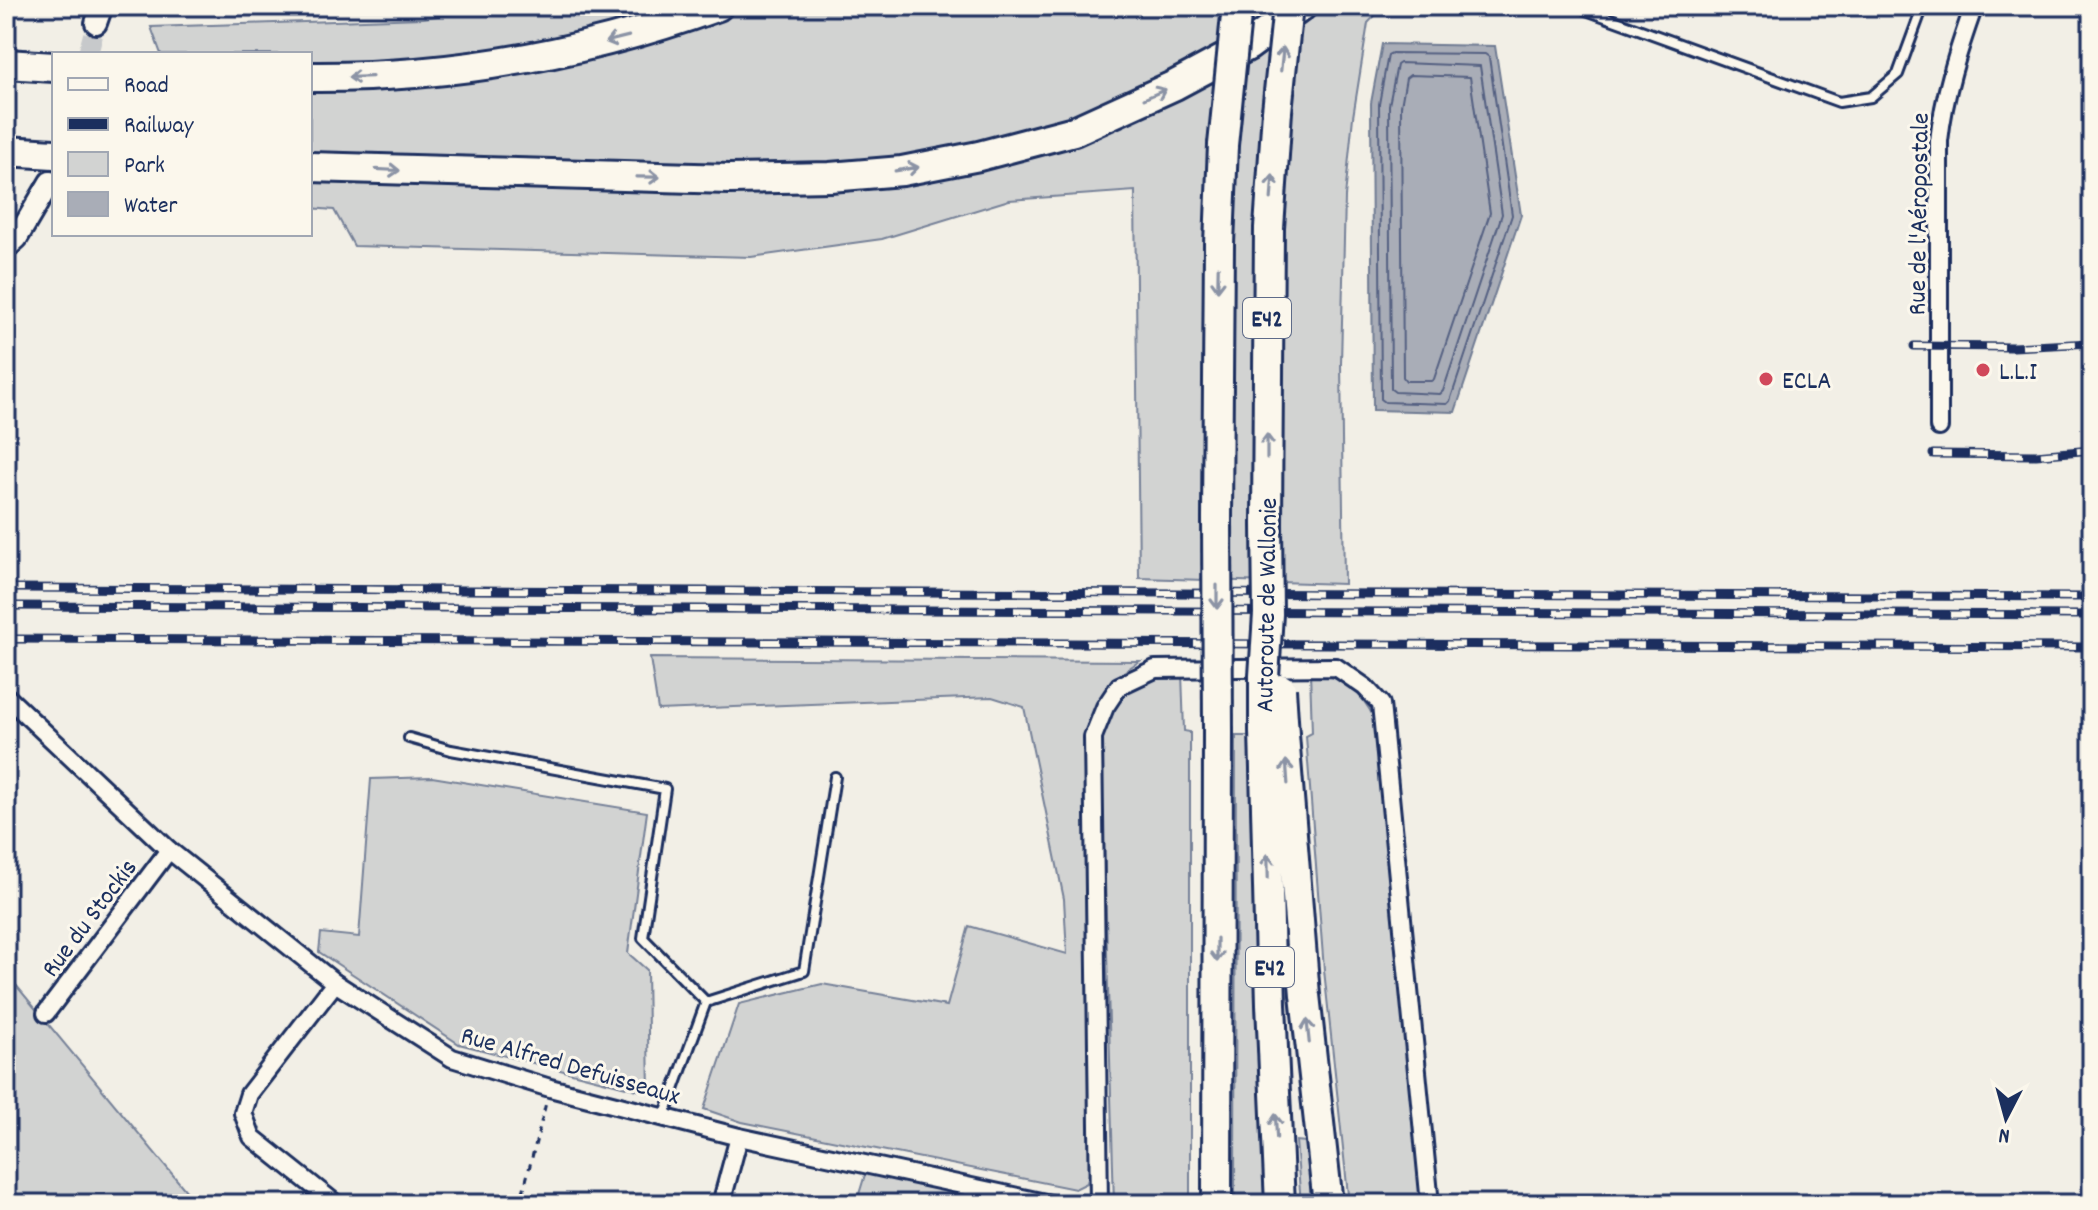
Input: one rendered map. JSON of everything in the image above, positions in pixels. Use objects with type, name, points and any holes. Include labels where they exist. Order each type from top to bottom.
[{"type":"highway","points":[[312,77],[454,71],[541,57],[629,36],[718,6]]},
{"type":"highway","name":"Autoroute de Wallonie","points":[[1217,1204],[1219,244],[1223,145],[1237,6]]},
{"type":"highway","name":"Autoroute de Wallonie","points":[[1280,1204],[1272,1018],[1274,733],[1264,676],[1268,614],[1269,228],[1288,6]]},
{"type":"highway","points":[[312,167],[730,179],[830,177],[902,171],[979,156],[1074,131],[1175,85],[1248,46],[1302,6]]},
{"type":"highway","points":[[6,64],[52,67]]},
{"type":"highway","points":[[6,151],[52,154]]},
{"type":"highway","points":[[1274,733],[1328,1204]]},
{"type":"street","name":"Rue de l'Aéropostale","points":[[1939,427],[1940,129],[1951,72],[1974,6]]},
{"type":"street","points":[[6,248],[17,238],[50,182]]},
{"type":"street","points":[[1099,1204],[1093,737],[1105,707],[1119,686],[1155,669],[1336,667],[1365,687],[1381,704],[1430,1204]]},
{"type":"street","name":"Rue Alfred Defuisseaux","points":[[6,696],[169,850],[335,983],[452,1058],[550,1088],[739,1137],[1050,1204]]},
{"type":"street","name":"Rue du Stockis","points":[[46,1013],[169,850]]},
{"type":"street","points":[[335,983],[249,1094],[243,1113],[252,1137],[336,1204]]},
{"type":"street","points":[[721,1204],[739,1137]]},
{"type":"lane","points":[[1582,6],[1839,102],[1871,97],[1898,74],[1923,6]]},
{"type":"lane","points":[[409,738],[451,750],[665,789],[643,938],[706,1002]]},
{"type":"lane","points":[[706,1002],[804,971],[835,777]]},
{"type":"lane","points":[[664,1117],[706,1002]]},
{"type":"path","points":[[520,1204],[550,1088]]},
{"type":"green space","points":[[510,6],[1384,6],[1368,23],[1353,117],[1345,197],[1341,364],[1344,584],[1139,578],[1135,191],[1009,200],[882,239],[751,257],[354,246],[334,210],[312,208],[312,52],[160,52],[151,27],[423,18]]},
{"type":"green space","points":[[650,658],[1140,661],[1109,685],[1098,703],[1086,741],[1094,1150],[1087,1183],[1075,1189],[742,1122],[704,1109],[739,1004],[822,984],[947,1006],[969,926],[1067,954],[1064,899],[1024,707],[992,697],[658,710]]},
{"type":"green space","points":[[1310,671],[1350,687],[1364,700],[1376,721],[1427,1204],[1349,1204],[1324,970],[1306,736],[1312,733]]},
{"type":"green space","points":[[1182,673],[1184,731],[1190,732],[1190,1204],[1114,1204],[1101,735],[1114,707],[1130,690],[1152,680]]},
{"type":"green space","points":[[1236,736],[1251,736],[1255,1002],[1267,1204],[1235,1204]]},
{"type":"green space","points":[[432,777],[647,812],[628,953],[647,970],[649,1093],[459,1044],[319,952],[321,933],[359,937],[371,779]]},
{"type":"green space","points":[[6,973],[197,1204],[6,1204]]},
{"type":"green space","points":[[1296,1141],[1306,1142],[1312,1204],[1301,1204]]},
{"type":"green space","points":[[867,1168],[1024,1189],[1019,1204],[856,1204]]},
{"type":"water","points":[[1382,44],[1495,46],[1521,215],[1455,412],[1373,410],[1371,103]]},
{"type":"tunnel","points":[[89,52],[96,23]]},
{"type":"railway","points":[[1914,346],[2013,347],[2092,343]]},
{"type":"railway","points":[[1933,454],[2036,455],[2092,450]]},
{"type":"railway","points":[[6,588],[2092,597]]},
{"type":"railway","points":[[6,606],[2092,615]]},
{"type":"railway","points":[[6,639],[2092,647]]},
{"type":"place","name":"L.L.I","points":[[1983,370]]},
{"type":"place","name":"ECLA","points":[[1766,379]]}]
